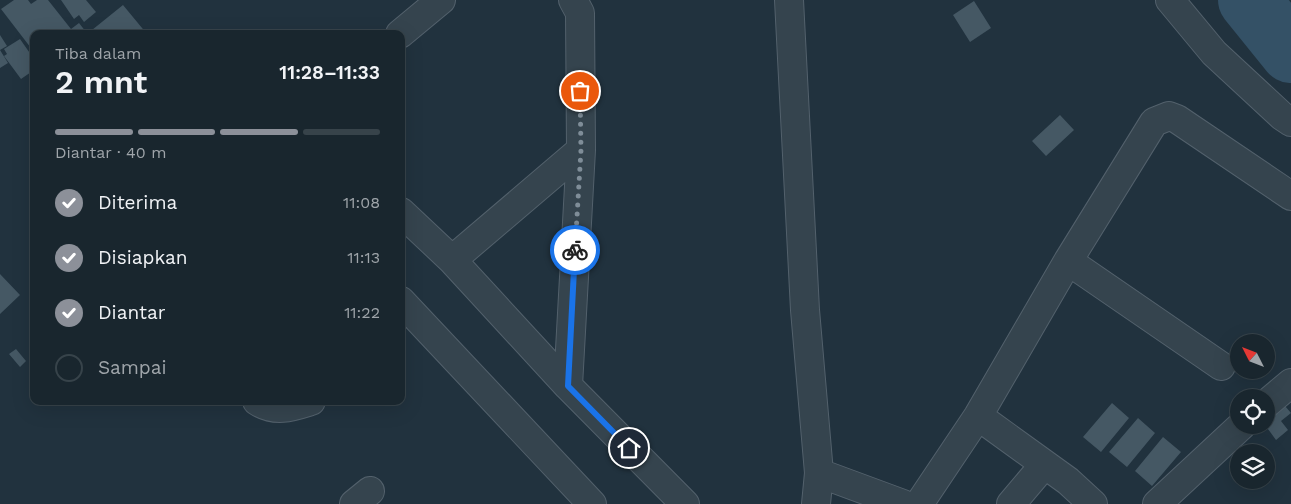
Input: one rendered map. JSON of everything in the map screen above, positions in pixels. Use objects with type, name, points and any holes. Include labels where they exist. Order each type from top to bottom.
[{"type":"street","points":[[405,30],[441,0]]},
{"type":"street","points":[[568,386],[581,150],[580,13],[573,0]]},
{"type":"street","points":[[789,0],[805,310],[819,473],[816,504]]},
{"type":"street","points":[[1170,0],[1214,53],[1282,116],[1291,122]]},
{"type":"street","points":[[919,504],[978,416],[1068,262],[1154,122],[1169,116],[1177,119],[1291,196]]},
{"type":"street","points":[[452,260],[581,150]]},
{"type":"street","points":[[405,216],[452,260],[568,386],[685,504]]},
{"type":"street","points":[[1068,262],[1221,366]]},
{"type":"street","points":[[405,313],[592,504]]},
{"type":"street","points":[[1275,396],[1291,383]]},
{"type":"street","points":[[262,405],[287,408],[297,405]]},
{"type":"street","points":[[978,416],[1068,481],[1093,504]]},
{"type":"street","points":[[1157,504],[1232,434]]},
{"type":"street","points":[[1011,504],[1044,465]]},
{"type":"street","points":[[819,473],[903,504]]},
{"type":"building","points":[[14,0],[28,0],[31,4],[37,0],[48,0],[71,29],[79,23],[84,30],[30,30],[30,47],[1,9]]},
{"type":"building","points":[[61,0],[86,0],[96,12],[84,22],[79,15],[74,19]]},
{"type":"building","points":[[974,1],[991,28],[970,42],[953,15]]},
{"type":"building","points":[[123,5],[144,30],[92,30]]},
{"type":"building","points":[[0,35],[7,46],[0,50]]},
{"type":"building","points":[[20,39],[30,53],[30,73],[21,79],[4,56],[7,54],[4,49]]},
{"type":"building","points":[[0,50],[8,63],[0,68]]},
{"type":"building","points":[[1060,115],[1074,130],[1046,156],[1032,141]]},
{"type":"building","points":[[0,274],[20,295],[0,314]]},
{"type":"building","points":[[16,349],[26,361],[20,367],[9,354]]},
{"type":"building","points":[[1112,403],[1129,418],[1101,452],[1083,437]]},
{"type":"building","points":[[1285,406],[1291,413],[1281,421],[1288,430],[1276,440],[1272,434],[1275,434],[1275,414]]},
{"type":"building","points":[[1138,418],[1155,433],[1127,467],[1109,452]]},
{"type":"building","points":[[1163,437],[1181,452],[1152,486],[1135,471]]},
{"type":"waterway","points":[[1249,0],[1291,52]]},
{"type":"way so far","points":[[575,250],[581,150],[580,91]]},
{"type":"route","points":[[575,250],[568,386],[629,448]]}]
